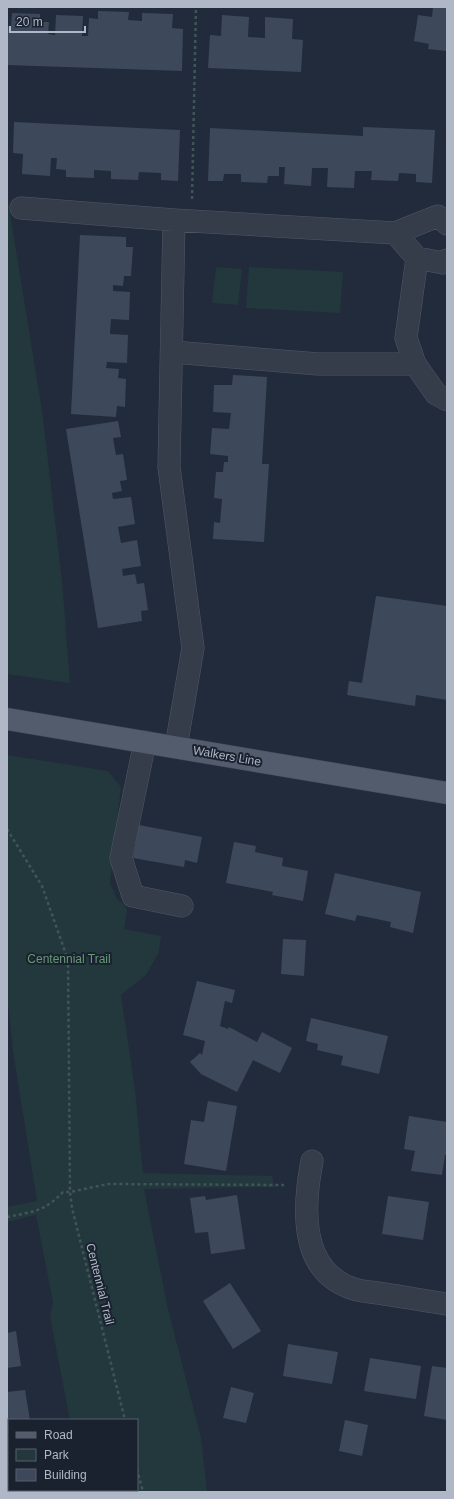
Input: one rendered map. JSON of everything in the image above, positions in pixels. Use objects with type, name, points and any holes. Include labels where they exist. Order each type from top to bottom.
[{"type":"main road","name":"Walkers Line","points":[[7,719],[447,793]]},
{"type":"street","points":[[21,208],[183,221],[395,233],[438,216],[447,224]]},
{"type":"street","points":[[176,747],[193,648],[169,467],[173,352],[183,221]]},
{"type":"street","points":[[395,233],[417,258],[443,263],[447,260]]},
{"type":"street","points":[[417,258],[406,338],[415,364],[436,394],[447,400]]},
{"type":"street","points":[[173,352],[318,364],[415,364]]},
{"type":"street","points":[[145,742],[121,858],[133,896],[182,906]]},
{"type":"street","points":[[312,1162],[306,1188],[306,1224],[315,1257],[330,1277],[354,1289],[447,1304]]},
{"type":"path","points":[[183,221],[196,7]]},
{"type":"path","name":"Centennial Trail","points":[[7,829],[42,886],[68,960],[70,1192],[72,1208],[125,1419]]},
{"type":"path","points":[[7,1217],[40,1211],[53,1203],[63,1192],[70,1192],[108,1184],[276,1183],[306,1188]]},
{"type":"path","points":[[138,1473],[143,1492]]},
{"type":"green space","points":[[7,195],[42,410],[62,581],[70,683],[7,674]]},
{"type":"green space","points":[[216,267],[242,269],[238,305],[212,303]]},
{"type":"green space","points":[[249,267],[343,272],[340,313],[246,308]]},
{"type":"green space","name":"Centennial Trail","points":[[7,755],[108,771],[121,787],[110,883],[117,899],[125,905],[127,910],[124,929],[161,936],[159,952],[146,975],[121,995],[135,1090],[143,1173],[272,1176],[275,1187],[144,1189],[168,1309],[201,1438],[207,1492],[84,1491],[138,1491],[138,1419],[70,1419],[50,1317],[53,1302],[36,1215],[7,1222],[7,1207],[37,1201],[13,1051],[7,995]]},
{"type":"building","points":[[433,7],[447,7],[447,51],[428,49],[429,44],[414,41],[418,15],[432,17]]},
{"type":"building","points":[[98,11],[129,12],[128,20],[142,21],[142,13],[173,14],[172,28],[183,29],[182,71],[7,65],[7,26],[11,27],[12,13],[40,14],[40,22],[49,22],[48,34],[55,35],[56,15],[83,16],[82,36],[88,36],[89,18],[98,19]]},
{"type":"building","points":[[222,15],[249,17],[248,37],[265,38],[265,17],[293,19],[292,39],[303,40],[301,72],[208,68],[210,35],[221,36]]},
{"type":"building","points":[[14,122],[180,130],[178,181],[161,180],[161,173],[139,172],[138,180],[111,179],[111,171],[94,170],[94,178],[66,177],[66,170],[56,169],[57,158],[51,158],[50,176],[22,174],[23,154],[13,153]]},
{"type":"building","points":[[363,127],[435,130],[432,183],[416,182],[416,174],[399,173],[398,181],[371,180],[372,171],[355,171],[354,188],[327,187],[328,168],[312,168],[311,186],[284,184],[285,167],[279,167],[279,176],[268,176],[267,183],[241,182],[241,174],[224,174],[223,181],[208,181],[210,128],[363,136]]},
{"type":"building","points":[[80,235],[126,237],[126,247],[133,247],[131,276],[124,276],[123,286],[113,285],[113,291],[130,292],[129,320],[111,319],[110,334],[128,335],[127,363],[107,362],[106,368],[119,369],[118,378],[126,379],[125,407],[117,406],[116,417],[71,414]]},
{"type":"building","points":[[233,375],[267,377],[262,464],[269,464],[264,542],[213,539],[214,522],[220,523],[222,499],[214,498],[216,472],[223,472],[224,462],[228,462],[228,456],[210,454],[212,428],[229,429],[231,413],[213,412],[214,385],[232,385]]},
{"type":"building","points":[[118,421],[121,437],[113,438],[116,455],[123,454],[127,480],[120,481],[122,491],[112,493],[113,499],[131,497],[135,524],[118,527],[121,543],[137,540],[141,566],[122,569],[123,576],[135,574],[137,584],[144,583],[148,610],[141,611],[142,621],[98,628],[66,429]]},
{"type":"building","points":[[376,596],[447,606],[447,700],[416,695],[415,706],[347,695],[349,681],[362,683]]},
{"type":"building","points":[[139,825],[202,837],[197,863],[185,860],[184,867],[133,858]]},
{"type":"building","points":[[234,842],[256,846],[255,852],[283,858],[282,866],[308,871],[303,901],[272,895],[273,892],[226,883]]},
{"type":"building","points":[[335,873],[421,892],[413,933],[390,927],[391,922],[357,915],[355,921],[325,914]]},
{"type":"building","points":[[283,939],[306,940],[304,976],[281,974]]},
{"type":"building","points":[[197,981],[235,990],[232,1003],[225,1001],[220,1026],[228,1029],[229,1027],[257,1042],[262,1032],[292,1048],[280,1073],[253,1060],[237,1092],[201,1074],[190,1062],[200,1053],[202,1055],[205,1041],[183,1035]]},
{"type":"building","points":[[311,1018],[388,1036],[379,1074],[341,1065],[343,1056],[317,1050],[318,1044],[306,1041]]},
{"type":"building","points":[[208,1101],[237,1106],[226,1171],[184,1164],[191,1120],[204,1122]]},
{"type":"building","points":[[409,1116],[447,1122],[447,1155],[445,1155],[442,1175],[411,1171],[415,1151],[404,1149]]},
{"type":"building","points":[[237,1195],[245,1249],[211,1254],[208,1232],[195,1233],[190,1198],[205,1196],[206,1200]]},
{"type":"building","points":[[388,1196],[429,1202],[423,1240],[382,1234]]},
{"type":"building","points":[[230,1283],[261,1331],[233,1349],[203,1301]]},
{"type":"building","points":[[16,1331],[21,1366],[7,1368],[7,1333]]},
{"type":"building","points":[[288,1344],[338,1352],[332,1384],[283,1376]]},
{"type":"building","points":[[370,1358],[421,1366],[416,1399],[364,1391]]},
{"type":"building","points":[[432,1366],[447,1368],[447,1420],[424,1416]]},
{"type":"building","points":[[231,1387],[254,1393],[246,1423],[223,1418]]},
{"type":"building","points":[[25,1390],[30,1419],[8,1419],[8,1428],[7,1428],[7,1392]]},
{"type":"building","points":[[345,1420],[368,1425],[362,1456],[339,1451]]},
{"type":"building","points":[[7,1443],[8,1443],[8,1490]]}]
